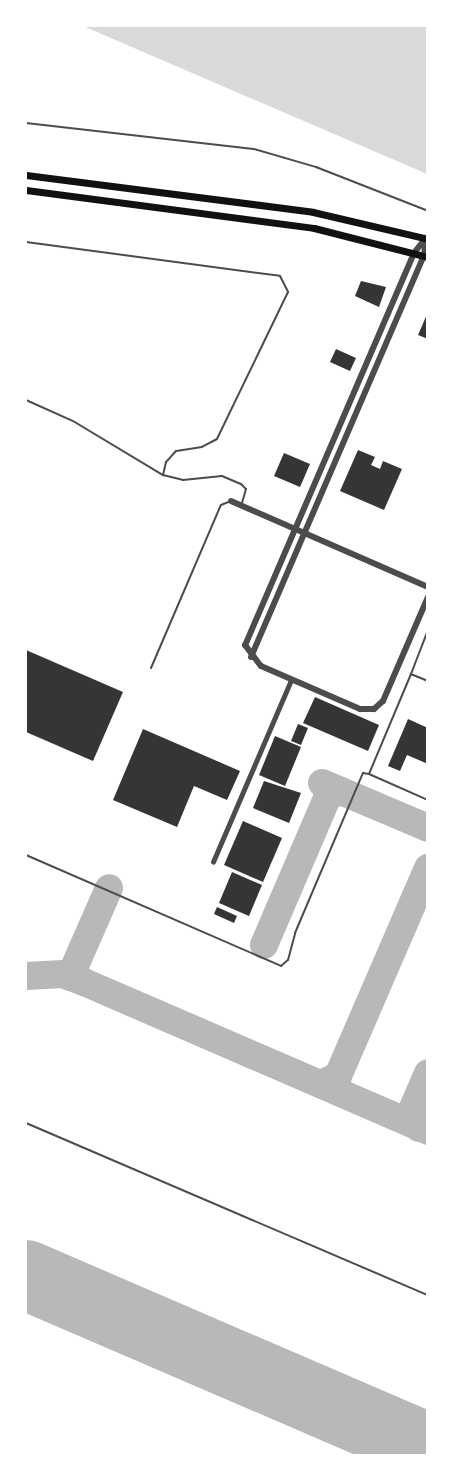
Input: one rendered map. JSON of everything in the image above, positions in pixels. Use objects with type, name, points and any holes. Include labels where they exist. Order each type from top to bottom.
[{"type":"main road","points":[[26,175],[314,212],[427,238]]},
{"type":"main road","points":[[26,190],[314,228],[426,257]]},
{"type":"street","points":[[427,238],[414,253],[245,645],[251,657],[261,666],[360,709],[374,709],[383,700],[428,597]]},
{"type":"street","points":[[251,657],[426,257],[427,238]]},
{"type":"street","points":[[231,501],[428,587]]},
{"type":"street","points":[[213,862],[291,680]]},
{"type":"lane","points":[[26,123],[254,149],[316,167],[428,211]]},
{"type":"lane","points":[[26,242],[280,276],[288,292],[217,439],[202,447],[176,452],[166,462],[163,474]]},
{"type":"lane","points":[[26,400],[73,421],[163,474],[183,480],[222,476],[246,489],[241,506]]},
{"type":"lane","points":[[151,668],[221,505],[231,501]]},
{"type":"lane","points":[[369,774],[428,630]]},
{"type":"lane","points":[[411,674],[428,681]]},
{"type":"lane","points":[[26,855],[281,966],[288,960],[295,933],[363,773],[428,800]]},
{"type":"lane","points":[[26,1123],[428,1295]]},
{"type":"shaded area","points":[[83,26],[427,26],[427,174]]},
{"type":"building","points":[[361,281],[386,287],[379,307],[355,296]]},
{"type":"building","points":[[428,312],[428,339],[418,335]]},
{"type":"building","points":[[336,349],[356,358],[350,371],[330,362]]},
{"type":"building","points":[[358,450],[375,457],[371,465],[380,469],[383,461],[402,469],[384,510],[340,491]]},
{"type":"building","points":[[284,453],[310,464],[300,487],[274,476]]},
{"type":"building","points":[[26,650],[123,692],[93,761],[26,732]]},
{"type":"building","points":[[315,697],[379,725],[368,751],[303,723]]},
{"type":"building","points":[[408,719],[428,728],[428,764],[407,755],[400,771],[388,766]]},
{"type":"building","points":[[298,724],[308,728],[301,745],[291,741]]},
{"type":"building","points":[[143,729],[240,771],[227,800],[194,786],[177,827],[113,800]]},
{"type":"building","points":[[275,736],[301,747],[285,786],[259,775]]},
{"type":"building","points":[[264,781],[301,793],[289,823],[253,808]]},
{"type":"building","points":[[243,821],[282,838],[263,882],[224,865]]},
{"type":"building","points":[[232,872],[262,885],[249,916],[219,903]]},
{"type":"building","points":[[217,907],[237,916],[234,923],[214,914]]},
{"type":"taxiway","points":[[322,783],[428,828]]},
{"type":"taxiway","points":[[264,945],[327,798],[339,790]]},
{"type":"taxiway","points":[[321,1084],[338,1076],[428,868]]},
{"type":"taxiway","points":[[70,977],[109,888]]},
{"type":"taxiway","points":[[26,976],[63,974],[84,982],[428,1131]]},
{"type":"taxiway","points":[[419,1128],[412,1110],[428,1073]]},
{"type":"runway","points":[[26,1275],[428,1448]]}]
